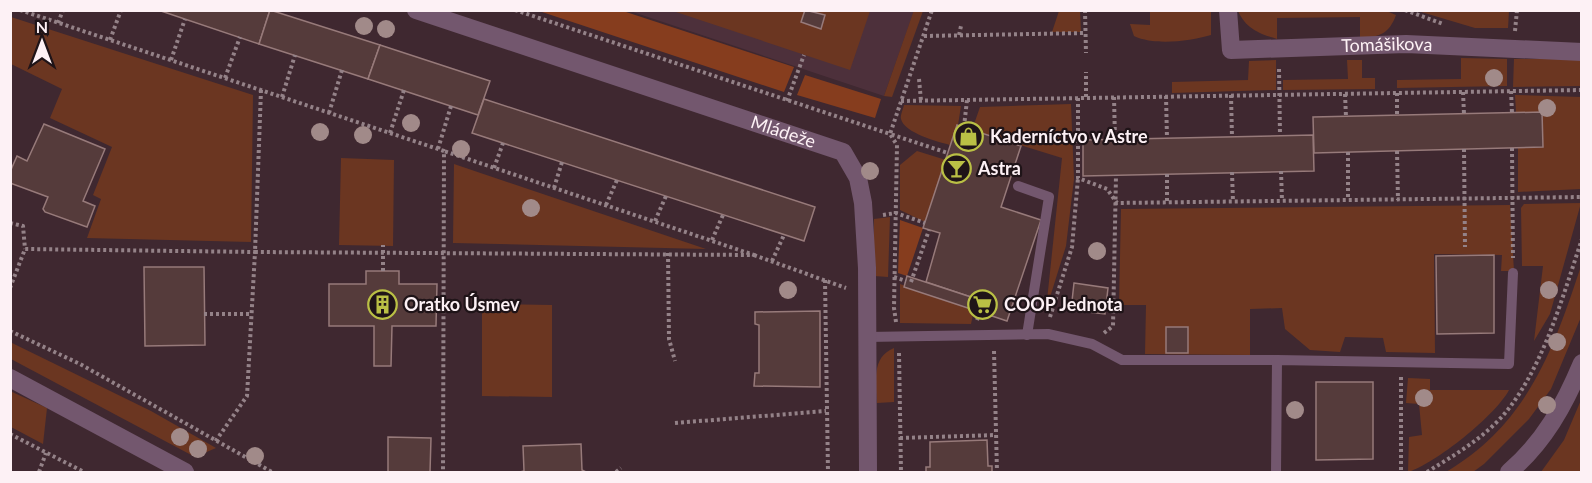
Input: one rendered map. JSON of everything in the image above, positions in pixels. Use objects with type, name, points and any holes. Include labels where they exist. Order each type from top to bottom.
[{"type":"street","name":"Mládeže","points":[[416,10],[843,152],[858,178],[864,216],[868,472]]},
{"type":"street","name":"Tomášikova","points":[[1228,10],[1231,50],[1406,44],[1581,52]]},
{"type":"street","points":[[1509,472],[1527,457],[1546,434],[1563,407],[1581,363]]},
{"type":"street","points":[[10,378],[185,472]]},
{"type":"lane","points":[[1018,186],[1049,197],[1027,335]]},
{"type":"lane","points":[[867,337],[1048,334],[1092,344],[1122,360],[1509,364],[1513,273]]},
{"type":"lane","points":[[1276,472],[1277,360]]},
{"type":"path","points":[[20,10],[712,240],[825,280],[828,472]]},
{"type":"path","points":[[58,23],[63,10]]},
{"type":"path","points":[[110,40],[121,10]]},
{"type":"path","points":[[515,10],[948,153]]},
{"type":"path","points":[[901,472],[899,336],[894,308],[897,146],[890,134],[932,10]]},
{"type":"path","points":[[1085,10],[1086,53]]},
{"type":"path","points":[[171,60],[185,19]]},
{"type":"path","points":[[960,26],[960,35]]},
{"type":"path","points":[[1022,26],[1022,34]]},
{"type":"path","points":[[924,36],[1085,33]]},
{"type":"path","points":[[225,78],[240,37]]},
{"type":"path","points":[[282,97],[295,55]]},
{"type":"path","points":[[787,100],[804,55]]},
{"type":"path","points":[[329,113],[342,70]]},
{"type":"path","points":[[1086,72],[1086,98]]},
{"type":"path","points":[[919,79],[921,101]]},
{"type":"path","points":[[215,442],[247,396],[261,90]]},
{"type":"path","points":[[390,133],[404,90]]},
{"type":"path","points":[[901,101],[1581,90]]},
{"type":"path","points":[[1511,91],[1512,113]]},
{"type":"path","points":[[1464,92],[1464,114]]},
{"type":"path","points":[[1397,93],[1397,115]]},
{"type":"path","points":[[1345,94],[1346,117]]},
{"type":"path","points":[[1280,95],[1280,135]]},
{"type":"path","points":[[1166,96],[1167,138]]},
{"type":"path","points":[[1231,96],[1232,136]]},
{"type":"path","points":[[1114,97],[1115,139]]},
{"type":"path","points":[[1048,334],[1051,310],[1072,247],[1078,178],[1078,98]]},
{"type":"path","points":[[964,127],[967,100]]},
{"type":"path","points":[[438,149],[451,106]]},
{"type":"path","points":[[494,168],[502,143]]},
{"type":"path","points":[[1512,148],[1513,273]]},
{"type":"path","points":[[1464,149],[1465,247]]},
{"type":"path","points":[[443,472],[444,151]]},
{"type":"path","points":[[1397,151],[1398,200]]},
{"type":"path","points":[[1348,152],[1348,200]]},
{"type":"path","points":[[554,188],[562,162]]},
{"type":"path","points":[[1281,171],[1282,201]]},
{"type":"path","points":[[1232,172],[1233,202]]},
{"type":"path","points":[[1167,174],[1167,203]]},
{"type":"path","points":[[1092,344],[1113,326],[1116,175]]},
{"type":"path","points":[[1078,178],[1107,189],[1117,203]]},
{"type":"path","points":[[606,205],[616,180]]},
{"type":"path","points":[[655,221],[666,196]]},
{"type":"path","points":[[1117,203],[1581,197]]},
{"type":"path","points":[[864,216],[896,213],[925,223]]},
{"type":"path","points":[[712,240],[723,215]]},
{"type":"path","points":[[10,223],[23,226],[25,249],[10,288]]},
{"type":"path","points":[[911,282],[929,230]]},
{"type":"path","points":[[772,261],[784,235]]},
{"type":"path","points":[[382,271],[383,245]]},
{"type":"path","points":[[25,249],[754,255]]},
{"type":"path","points":[[668,253],[669,339],[675,361]]},
{"type":"path","points":[[894,277],[906,281]]},
{"type":"path","points":[[204,314],[251,314]]},
{"type":"path","points":[[10,331],[80,364],[272,472]]},
{"type":"path","points":[[993,335],[997,472]]},
{"type":"path","points":[[1401,362],[1401,472]]},
{"type":"path","points":[[675,423],[826,411]]},
{"type":"path","points":[[10,434],[84,472]]},
{"type":"path","points":[[900,438],[996,435]]},
{"type":"path","points":[[39,472],[46,453]]},
{"type":"path","points":[[616,472],[621,468]]},
{"type":"shaded area","points":[[914,10],[923,11],[892,97],[884,96]]},
{"type":"shaded area","points":[[1384,10],[1396,15],[1387,30],[1373,37],[1360,38],[1360,17],[1277,18],[1277,39],[1254,30],[1238,11]]},
{"type":"shaded area","points":[[1509,10],[1508,28],[1475,28],[1418,11]]},
{"type":"shaded area","points":[[539,11],[623,11],[794,67],[784,92]]},
{"type":"shaded area","points":[[630,11],[914,11],[884,96]]},
{"type":"shaded area","points":[[673,11],[870,11],[850,70]]},
{"type":"shaded area","points":[[1059,11],[1080,11],[1081,32],[1052,32]]},
{"type":"shaded area","points":[[1150,11],[1211,11],[1211,35],[1183,41],[1162,42],[1134,36],[1130,24],[1150,25]]},
{"type":"shaded area","points":[[11,17],[253,95],[251,242],[87,238],[101,199],[93,195],[112,147],[50,118],[62,89],[11,64]]},
{"type":"shaded area","points":[[1461,58],[1507,59],[1507,86],[1397,88],[1397,80],[1461,79]]},
{"type":"shaded area","points":[[1514,59],[1581,59],[1581,86],[1513,87]]},
{"type":"shaded area","points":[[1276,60],[1276,90],[1172,93],[1172,82],[1248,80],[1249,61]]},
{"type":"shaded area","points":[[1347,60],[1362,60],[1362,78],[1375,78],[1375,89],[1283,90],[1283,80],[1348,79]]},
{"type":"shaded area","points":[[805,75],[881,99],[875,118],[797,95]]},
{"type":"shaded area","points":[[1515,95],[1581,97],[1581,189],[1518,192],[1518,148],[1543,147],[1542,112],[1516,112]]},
{"type":"shaded area","points":[[1071,104],[1074,179],[1066,246],[1046,310],[1062,158],[972,130],[980,107]]},
{"type":"shaded area","points":[[904,105],[961,106],[958,125],[950,145],[908,129],[901,119]]},
{"type":"shaded area","points":[[917,151],[946,160],[925,222],[900,210],[900,165]]},
{"type":"shaded area","points":[[341,158],[394,160],[393,246],[339,245]]},
{"type":"shaded area","points":[[454,164],[706,249],[453,243]]},
{"type":"shaded area","points":[[1581,203],[1550,314],[1534,341],[1543,266],[1522,266],[1521,208],[1524,204]]},
{"type":"shaded area","points":[[1510,205],[1514,271],[1501,271],[1502,255],[1434,254],[1435,353],[1386,352],[1383,338],[1345,337],[1340,352],[1310,350],[1285,329],[1282,308],[1250,309],[1250,355],[1145,354],[1146,305],[1119,305],[1121,209]]},
{"type":"shaded area","points":[[890,217],[888,277],[874,276],[874,219]]},
{"type":"shaded area","points":[[900,220],[923,228],[907,276],[898,273]]},
{"type":"shaded area","points":[[1581,266],[1581,317],[1551,389],[1529,419],[1484,464],[1473,472],[1446,472],[1474,453],[1497,432],[1517,408],[1547,356]]},
{"type":"shaded area","points":[[900,284],[974,310],[971,324],[900,323]]},
{"type":"shaded area","points":[[482,304],[552,305],[552,397],[482,396]]},
{"type":"shaded area","points":[[10,342],[151,411],[216,448],[195,457],[11,359]]},
{"type":"shaded area","points":[[894,348],[894,402],[877,403],[876,371],[878,364],[887,352]]},
{"type":"shaded area","points":[[1408,378],[1430,379],[1430,390],[1509,390],[1492,412],[1464,437],[1433,459],[1408,472],[1409,437],[1422,435],[1419,404],[1406,403]]},
{"type":"shaded area","points":[[10,391],[47,408],[43,444],[11,427]]},
{"type":"shaded area","points":[[1581,400],[1581,472],[1541,472],[1564,440]]},
{"type":"building","points":[[158,10],[270,10],[259,44]]},
{"type":"building","points":[[270,10],[380,45],[368,79],[259,44]]},
{"type":"building","points":[[805,10],[825,15],[821,29],[801,22]]},
{"type":"building","points":[[380,45],[490,81],[478,115],[368,79]]},
{"type":"building","points":[[484,99],[815,207],[804,241],[472,133]]},
{"type":"building","points":[[1542,112],[1543,147],[1314,153],[1313,117]]},
{"type":"building","points":[[44,124],[105,149],[83,201],[95,206],[87,227],[45,212],[43,209],[48,197],[10,183],[10,172],[17,156],[27,161]]},
{"type":"building","points":[[957,125],[1021,146],[1001,207],[1041,220],[1007,321],[974,310],[977,299],[926,282],[940,233],[923,228]]},
{"type":"building","points":[[1313,135],[1314,171],[1083,176],[1083,140]]},
{"type":"building","points":[[1494,255],[1494,333],[1437,334],[1436,256]]},
{"type":"building","points":[[144,267],[204,267],[205,345],[145,346]]},
{"type":"building","name":"Oratko Úsmev","points":[[366,271],[399,271],[399,284],[437,284],[436,326],[392,326],[391,366],[374,366],[374,326],[329,326],[329,284],[366,284]]},
{"type":"building","points":[[907,276],[977,299],[974,310],[904,287]]},
{"type":"building","points":[[1074,283],[1108,288],[1105,314],[1071,310]]},
{"type":"building","points":[[820,311],[820,387],[754,386],[755,373],[759,373],[759,325],[755,324],[755,312]]},
{"type":"building","points":[[1166,327],[1188,327],[1188,353],[1166,353]]},
{"type":"building","points":[[1316,382],[1373,382],[1373,459],[1316,460]]},
{"type":"building","points":[[388,437],[431,438],[430,472],[388,472]]},
{"type":"building","points":[[987,440],[988,466],[992,466],[992,472],[926,472],[926,467],[930,467],[930,442]]},
{"type":"building","points":[[581,444],[582,470],[586,472],[520,472],[524,471],[523,446]]},
{"type":"place","name":"Kaderníctvo v Astre","points":[[969,137]]},
{"type":"place","name":"Astra","points":[[957,169]]},
{"type":"place","name":"Oratko Úsmev","points":[[383,305]]},
{"type":"place","name":"COOP Jednota","points":[[983,305]]}]
